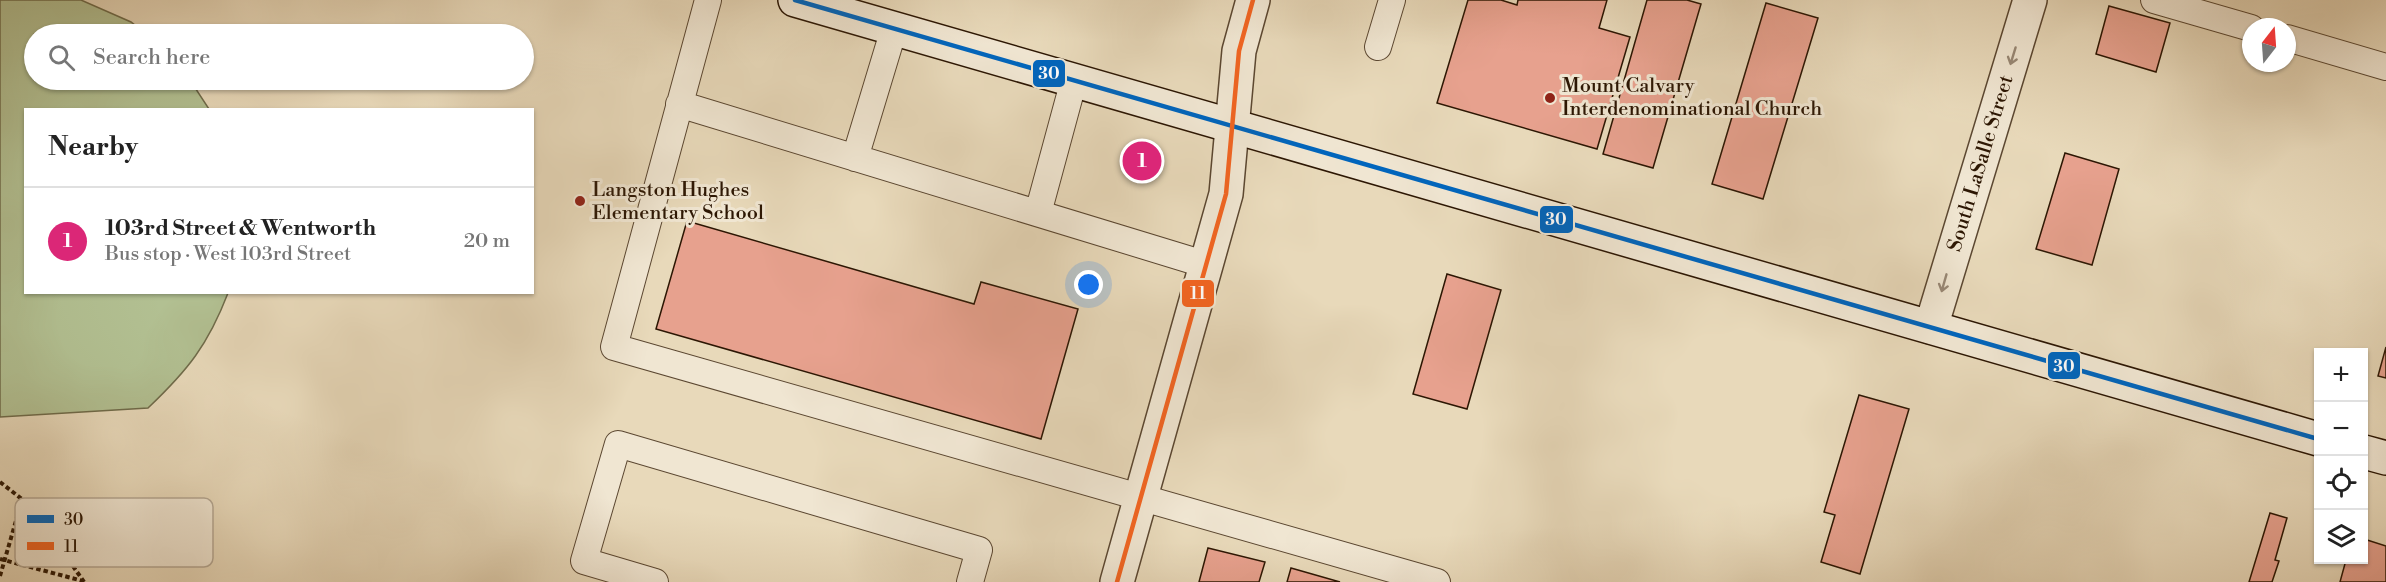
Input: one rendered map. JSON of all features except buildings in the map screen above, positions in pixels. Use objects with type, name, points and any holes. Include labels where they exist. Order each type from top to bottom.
[{"type":"main road","points":[[795,0],[2314,438]]},
{"type":"main road","points":[[1117,582],[1226,195],[1239,51],[1253,0]]},
{"type":"main road","name":"South LaSalle Street","points":[[1931,327],[2030,0]]},
{"type":"main road","points":[[2368,453],[2386,458]]},
{"type":"lane","points":[[708,0],[614,347],[1437,582]]},
{"type":"lane","points":[[1378,47],[1392,0]]},
{"type":"lane","points":[[2154,0],[2242,25]]},
{"type":"lane","points":[[855,158],[894,29]]},
{"type":"lane","points":[[2296,41],[2386,67]]},
{"type":"lane","points":[[1038,213],[1074,80]]},
{"type":"lane","points":[[679,104],[1207,265]]},
{"type":"lane","points":[[655,582],[584,561],[618,444],[979,550],[970,582]]},
{"type":"path","points":[[0,482],[20,498]]},
{"type":"path","points":[[0,576],[2,560],[15,521]]},
{"type":"path","points":[[28,567],[84,582]]},
{"type":"path","points":[[74,567],[84,582]]},
{"type":"green space","points":[[0,0],[81,0],[134,24],[24,24],[24,90],[197,90],[208,108],[24,108],[24,294],[228,294],[213,328],[196,356],[148,408],[0,417]]},
{"type":"transit line","name":"30","points":[[795,0],[2314,438]]},
{"type":"transit line","name":"11","points":[[1117,582],[1226,194],[1239,51],[1253,0]]},
{"type":"place","name":"Mount Calvary Interdenominational Church","points":[[1550,98]]},
{"type":"place","name":"103rd Street & Wentworth","points":[[1142,161]]},
{"type":"place","name":"Langston Hughes Elementary School","points":[[580,201]]}]
